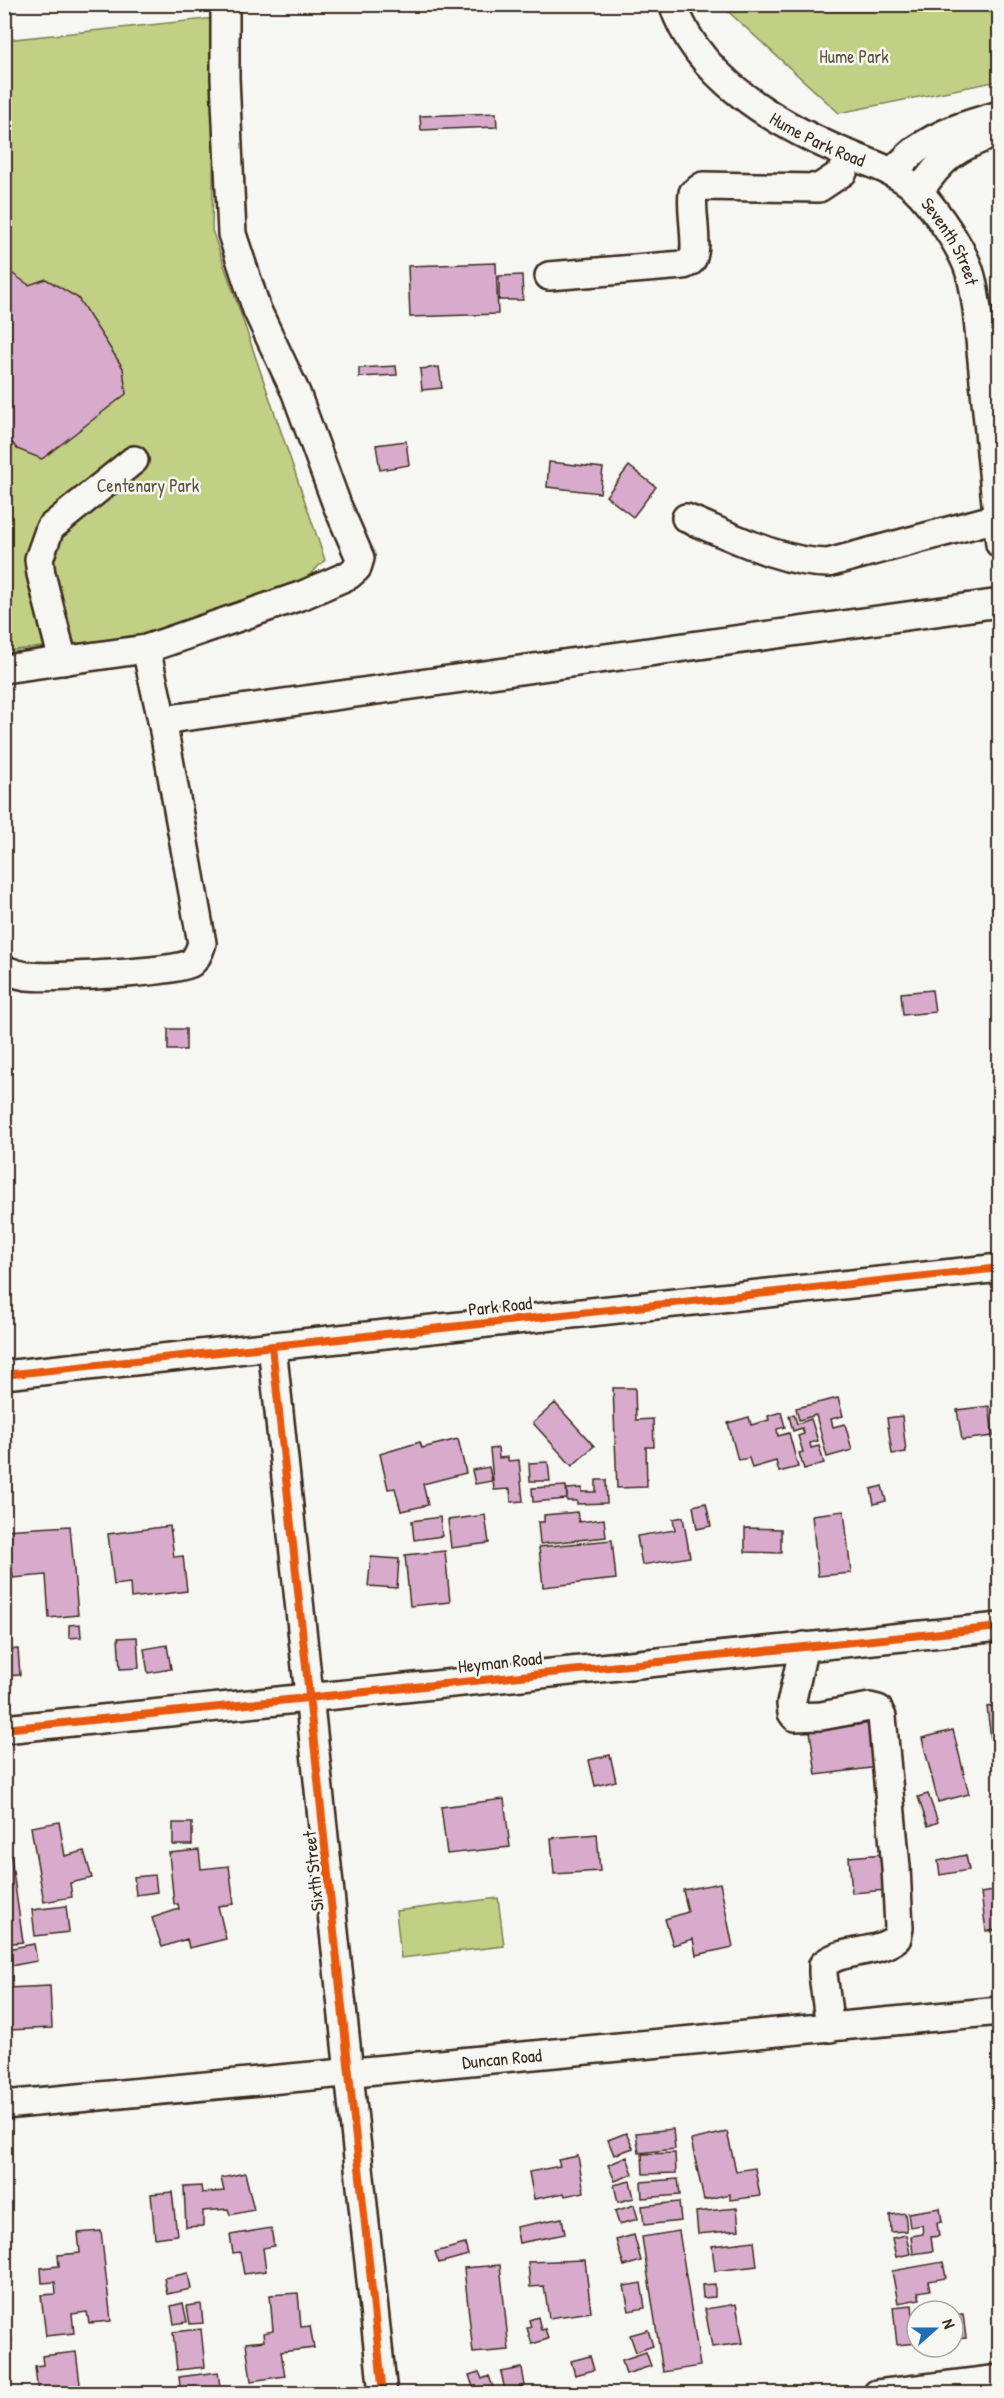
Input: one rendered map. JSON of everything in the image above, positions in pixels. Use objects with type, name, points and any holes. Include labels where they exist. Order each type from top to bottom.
[{"type":"street","points":[[4,669],[146,650],[303,595],[349,575],[357,568],[360,558],[337,505],[296,393],[257,310],[231,234],[225,78],[225,4]]},
{"type":"street","name":"Hume Park Road","points":[[674,4],[678,20],[693,44],[740,95],[788,125],[891,172]]},
{"type":"street","points":[[891,172],[916,150],[933,140],[999,115]]},
{"type":"street","points":[[919,192],[933,171],[946,158],[966,145],[999,131]]},
{"type":"street","points":[[549,276],[683,266],[691,262],[695,254],[691,203],[693,193],[703,186],[819,188],[843,172],[850,155]]},
{"type":"street","name":"Seventh Street","points":[[891,172],[919,192],[954,239],[971,275],[977,309],[999,544]]},
{"type":"street","points":[[63,661],[40,573],[39,559],[43,545],[50,528],[134,460]]},
{"type":"street","points":[[686,518],[765,549],[809,563],[828,563],[997,518]]},
{"type":"street","points":[[162,720],[999,603]]},
{"type":"street","points":[[4,970],[26,976],[118,974],[181,968],[192,963],[198,954],[202,943],[162,720],[146,650]]},
{"type":"street","name":"Park Road","points":[[4,1375],[999,1268]]},
{"type":"street","name":"Sixth Street","points":[[272,1346],[383,2394]]},
{"type":"street","name":"Heyman Road","points":[[4,1729],[999,1627]]},
{"type":"street","points":[[804,1646],[791,1704],[795,1717],[821,1716],[870,1707],[878,1709],[882,1716],[896,1867],[899,1928],[897,1938],[890,1944],[876,1949],[830,1959],[824,1965],[823,1974],[830,2028]]},
{"type":"street","name":"Duncan Road","points":[[4,2105],[999,2011]]},
{"type":"street","points":[[877,2394],[999,2379]]},
{"type":"green space","name":"Hume Park","points":[[721,5],[999,5],[999,81],[839,113]]},
{"type":"green space","name":"Centenary Park","points":[[216,18],[212,230],[325,560],[288,595],[151,636],[5,651],[5,40]]},
{"type":"green space","points":[[498,1898],[504,1946],[401,1958],[396,1911]]},
{"type":"building","points":[[496,113],[497,127],[421,130],[420,116]]},
{"type":"building","points":[[496,263],[498,314],[410,317],[408,266]]},
{"type":"building","points":[[7,270],[29,285],[46,279],[78,298],[123,368],[126,394],[42,459],[17,449],[4,432],[4,271]]},
{"type":"building","points":[[522,275],[523,300],[499,300],[499,276]]},
{"type":"building","points":[[396,366],[397,375],[359,377],[359,368]]},
{"type":"building","points":[[439,367],[442,388],[422,390],[420,369]]},
{"type":"building","points":[[406,441],[409,465],[380,470],[376,445]]},
{"type":"building","points":[[549,462],[603,468],[600,493],[547,487]]},
{"type":"building","points":[[629,466],[656,487],[633,517],[606,496]]},
{"type":"building","points":[[932,990],[935,1012],[903,1015],[901,993]]},
{"type":"building","points":[[168,1029],[186,1029],[186,1050],[168,1050]]},
{"type":"building","points":[[613,1388],[635,1388],[636,1420],[653,1419],[654,1447],[646,1447],[647,1487],[617,1488]]},
{"type":"building","points":[[838,1398],[843,1416],[831,1419],[833,1427],[845,1424],[852,1450],[827,1457],[816,1415],[799,1420],[796,1408]]},
{"type":"building","points":[[555,1403],[594,1446],[572,1466],[533,1423]]},
{"type":"building","points":[[989,1406],[993,1436],[962,1440],[957,1410]]},
{"type":"building","points":[[781,1412],[785,1427],[777,1429],[778,1436],[789,1433],[798,1467],[779,1472],[776,1461],[752,1468],[749,1458],[738,1460],[728,1423],[749,1417],[751,1425],[769,1420],[768,1416]]},
{"type":"building","points":[[794,1414],[797,1424],[811,1419],[818,1441],[810,1443],[811,1448],[819,1446],[824,1463],[804,1469],[799,1453],[803,1452],[798,1436],[804,1434],[802,1428],[793,1431],[789,1416]]},
{"type":"building","points":[[902,1416],[906,1452],[892,1454],[887,1418]]},
{"type":"building","points":[[458,1439],[466,1473],[423,1484],[428,1505],[401,1511],[395,1488],[388,1489],[380,1454],[420,1442],[422,1448]]},
{"type":"building","points":[[498,1448],[499,1458],[508,1457],[508,1461],[519,1460],[523,1501],[511,1502],[510,1489],[494,1490],[490,1449]]},
{"type":"building","points":[[548,1462],[550,1481],[530,1481],[529,1463]]},
{"type":"building","points":[[489,1467],[492,1481],[475,1484],[472,1470]]},
{"type":"building","points":[[596,1480],[606,1480],[607,1503],[577,1504],[577,1501],[567,1501],[567,1489],[582,1488],[582,1492],[596,1492]]},
{"type":"building","points":[[566,1486],[567,1499],[533,1502],[532,1488]]},
{"type":"building","points":[[882,1486],[886,1501],[874,1504],[871,1489]]},
{"type":"building","points":[[706,1503],[711,1526],[697,1529],[693,1506]]},
{"type":"building","points":[[844,1511],[851,1573],[818,1576],[812,1515]]},
{"type":"building","points":[[577,1512],[579,1522],[604,1519],[606,1537],[540,1544],[538,1522],[544,1522],[544,1515]]},
{"type":"building","points":[[485,1515],[489,1543],[451,1548],[448,1520]]},
{"type":"building","points":[[440,1517],[442,1536],[414,1540],[412,1521]]},
{"type":"building","points":[[683,1517],[690,1557],[642,1565],[637,1536],[675,1530],[673,1519]]},
{"type":"building","points":[[70,1526],[78,1615],[49,1618],[46,1575],[13,1578],[10,1551],[4,1552],[4,1530]]},
{"type":"building","points":[[170,1526],[174,1557],[183,1556],[187,1591],[131,1598],[130,1583],[114,1585],[108,1534]]},
{"type":"building","points":[[745,1528],[781,1529],[781,1553],[745,1552]]},
{"type":"building","points":[[612,1540],[616,1579],[543,1587],[539,1547]]},
{"type":"building","points":[[445,1551],[450,1602],[410,1606],[405,1555]]},
{"type":"building","points":[[371,1557],[399,1559],[397,1588],[368,1586]]},
{"type":"building","points":[[80,1624],[81,1637],[69,1638],[69,1625]]},
{"type":"building","points":[[137,1637],[139,1668],[120,1669],[118,1638]]},
{"type":"building","points":[[167,1645],[171,1669],[148,1673],[144,1649]]},
{"type":"building","points":[[18,1649],[20,1675],[5,1676],[4,1650]]},
{"type":"building","points":[[1000,1705],[1000,1755],[993,1756],[987,1707]]},
{"type":"building","points":[[872,1723],[878,1767],[816,1775],[810,1731]]},
{"type":"building","points":[[953,1730],[969,1794],[938,1802],[922,1738]]},
{"type":"building","points":[[610,1755],[616,1781],[595,1786],[589,1760]]},
{"type":"building","points":[[928,1794],[938,1822],[928,1826],[918,1797]]},
{"type":"building","points":[[1000,1798],[1000,1842],[999,1842],[995,1799]]},
{"type":"building","points":[[504,1799],[510,1847],[447,1854],[441,1807]]},
{"type":"building","points":[[59,1822],[65,1856],[84,1851],[92,1878],[70,1883],[72,1897],[44,1902],[31,1827]]},
{"type":"building","points":[[173,1823],[192,1823],[192,1845],[173,1845]]},
{"type":"building","points":[[597,1834],[600,1871],[554,1874],[551,1838]]},
{"type":"building","points":[[199,1850],[201,1869],[229,1866],[234,1904],[218,1906],[226,1939],[189,1948],[187,1939],[162,1947],[152,1918],[179,1909],[178,1904],[174,1904],[169,1853]]},
{"type":"building","points":[[883,1854],[887,1890],[852,1893],[849,1857]]},
{"type":"building","points":[[966,1855],[969,1870],[940,1875],[938,1861]]},
{"type":"building","points":[[11,1857],[23,1942],[4,1944],[4,1858]]},
{"type":"building","points":[[155,1875],[157,1892],[136,1895],[134,1877]]},
{"type":"building","points":[[720,1883],[733,1947],[696,1955],[693,1939],[673,1945],[665,1919],[688,1912],[683,1890]]},
{"type":"building","points":[[1000,1890],[1000,1930],[986,1931],[981,1893]]},
{"type":"building","points":[[66,1906],[69,1932],[35,1936],[32,1910]]},
{"type":"building","points":[[34,1944],[37,1961],[10,1966],[7,1949]]},
{"type":"building","points":[[50,1986],[52,2028],[8,2030],[6,1988]]},
{"type":"building","points":[[673,2129],[675,2149],[639,2153],[636,2133]]},
{"type":"building","points":[[727,2132],[736,2171],[755,2168],[760,2196],[730,2200],[730,2194],[704,2200],[691,2140]]},
{"type":"building","points":[[626,2133],[633,2148],[614,2155],[608,2140]]},
{"type":"building","points":[[675,2153],[676,2173],[643,2174],[642,2154]]},
{"type":"building","points":[[578,2156],[584,2192],[534,2199],[529,2172],[560,2166],[558,2160]]},
{"type":"building","points":[[627,2157],[633,2174],[615,2181],[608,2165]]},
{"type":"building","points":[[245,2173],[254,2210],[230,2215],[228,2209],[203,2211],[203,2226],[186,2227],[184,2187],[201,2186],[202,2193],[224,2191],[221,2178]]},
{"type":"building","points":[[678,2179],[680,2195],[642,2198],[641,2182]]},
{"type":"building","points":[[630,2181],[634,2198],[618,2202],[614,2185]]},
{"type":"building","points":[[172,2192],[177,2235],[155,2238],[151,2194]]},
{"type":"building","points":[[679,2202],[681,2221],[644,2225],[642,2206]]},
{"type":"building","points":[[634,2205],[638,2219],[619,2224],[615,2211]]},
{"type":"building","points":[[737,2208],[739,2230],[698,2234],[696,2212]]},
{"type":"building","points":[[940,2208],[942,2222],[937,2223],[939,2236],[931,2237],[933,2251],[913,2254],[911,2236],[923,2234],[922,2225],[910,2227],[908,2213]]},
{"type":"building","points":[[1000,2208],[1000,2237],[998,2237],[996,2209]]},
{"type":"building","points":[[905,2213],[907,2231],[891,2232],[890,2215]]},
{"type":"building","points":[[562,2218],[565,2234],[519,2243],[516,2227]]},
{"type":"building","points":[[271,2228],[274,2246],[263,2248],[266,2271],[244,2274],[240,2252],[233,2253],[230,2235]]},
{"type":"building","points":[[101,2231],[111,2321],[89,2323],[87,2312],[72,2314],[74,2333],[46,2336],[41,2295],[56,2294],[55,2282],[42,2283],[41,2268],[59,2266],[58,2255],[80,2253],[78,2233]]},
{"type":"building","points":[[679,2231],[700,2366],[663,2372],[642,2237]]},
{"type":"building","points":[[634,2235],[641,2261],[624,2266],[616,2240]]},
{"type":"building","points":[[906,2235],[910,2254],[896,2257],[892,2238]]},
{"type":"building","points":[[754,2241],[757,2266],[715,2271],[712,2246]]},
{"type":"building","points":[[465,2244],[468,2255],[439,2263],[435,2252]]},
{"type":"building","points":[[585,2260],[591,2312],[549,2318],[544,2286],[530,2287],[528,2262]]},
{"type":"building","points":[[943,2262],[946,2278],[928,2281],[930,2290],[918,2292],[920,2299],[905,2299],[905,2302],[898,2303],[892,2271]]},
{"type":"building","points":[[500,2265],[509,2350],[473,2353],[464,2268]]},
{"type":"building","points":[[188,2273],[191,2289],[167,2294],[164,2278]]},
{"type":"building","points":[[641,2283],[645,2308],[629,2311],[624,2286]]},
{"type":"building","points":[[715,2284],[715,2297],[703,2298],[702,2285]]},
{"type":"building","points":[[4,2290],[12,2341],[4,2342]]},
{"type":"building","points":[[298,2293],[301,2327],[310,2326],[314,2348],[281,2352],[285,2376],[251,2381],[246,2343],[264,2341],[263,2333],[273,2331],[270,2295]]},
{"type":"building","points":[[183,2303],[187,2322],[174,2324],[171,2306]]},
{"type":"building","points":[[201,2304],[203,2323],[190,2324],[187,2306]]},
{"type":"building","points":[[736,2304],[743,2343],[712,2347],[705,2309]]},
{"type":"building","points":[[905,2306],[905,2344],[897,2345],[893,2307]]},
{"type":"building","points":[[538,2317],[541,2330],[545,2329],[548,2339],[532,2344],[527,2328],[531,2327],[529,2320]]},
{"type":"building","points":[[201,2329],[205,2367],[177,2370],[173,2332]]},
{"type":"building","points":[[648,2330],[653,2346],[636,2352],[630,2335]]},
{"type":"building","points":[[76,2352],[81,2392],[38,2394],[35,2366],[43,2365],[42,2356]]},
{"type":"building","points":[[646,2352],[651,2366],[626,2374],[622,2360]]},
{"type":"building","points":[[590,2356],[594,2370],[575,2375],[571,2361]]},
{"type":"building","points":[[522,2368],[525,2386],[505,2390],[501,2372]]},
{"type":"building","points":[[218,2372],[221,2394],[181,2394],[179,2377]]},
{"type":"building","points":[[479,2372],[482,2379],[489,2376],[493,2387],[475,2393],[469,2375]]},
{"type":"cycle path","points":[[4,1375],[1000,1268]]},
{"type":"cycle path","points":[[272,1346],[383,2394]]},
{"type":"cycle path","points":[[4,1729],[1000,1627]]}]
